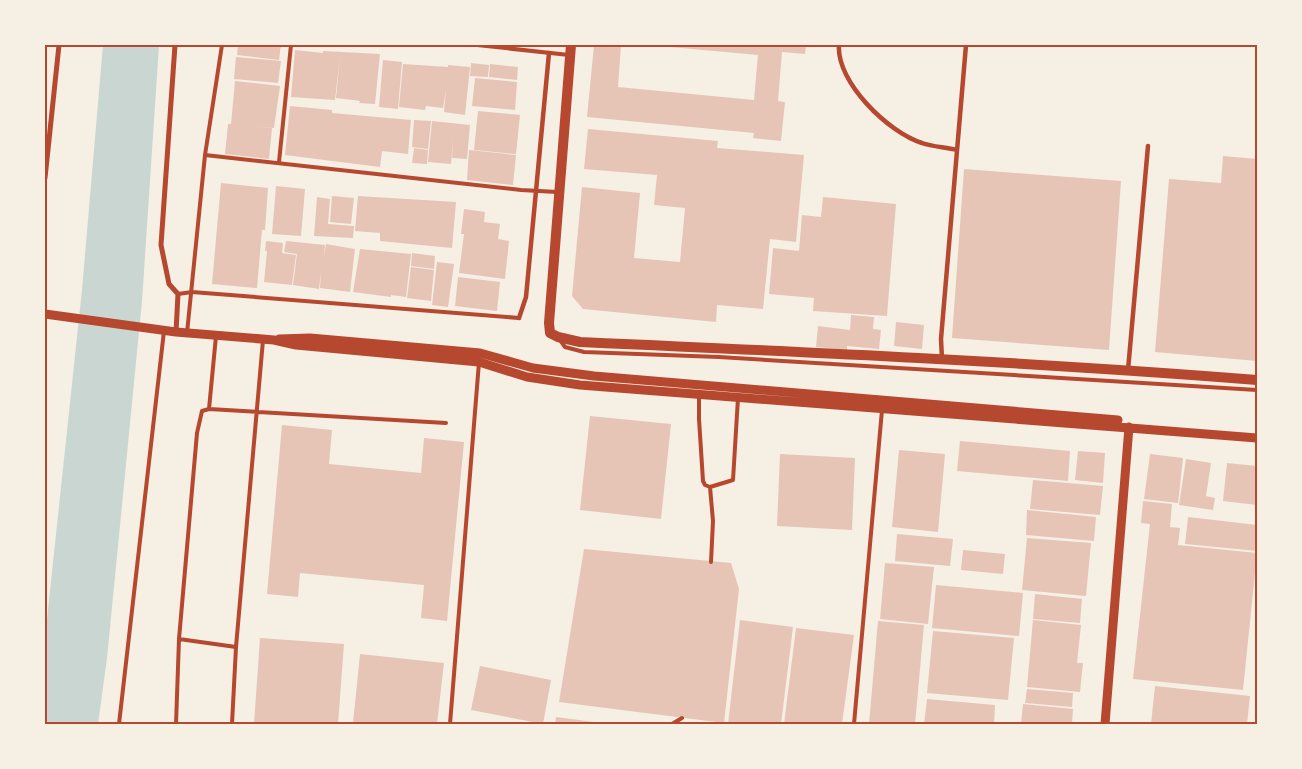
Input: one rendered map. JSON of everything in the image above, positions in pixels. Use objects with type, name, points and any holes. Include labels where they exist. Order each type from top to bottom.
[{"type":"main road","points":[[570,50],[549,323],[550,332],[558,337],[580,342],[942,359],[1257,380]]},
{"type":"street","points":[[45,178],[59,45]]},
{"type":"street","points":[[175,45],[161,245],[169,284],[178,294],[176,332]]},
{"type":"street","points":[[839,45],[838,54],[847,78],[867,105],[892,127],[921,143],[957,150]]},
{"type":"street","points":[[942,359],[941,338],[966,45]]},
{"type":"street","points":[[519,318],[526,297],[549,53]]},
{"type":"street","points":[[1128,370],[1148,146]]},
{"type":"street","points":[[45,314],[176,332],[264,339],[296,345],[479,362],[527,377],[580,385],[1257,438]]},
{"type":"street","points":[[274,340],[310,338],[480,353],[533,368],[594,376],[1257,432]]},
{"type":"street","points":[[1104,724],[1129,427]]},
{"type":"lane","points":[[187,333],[205,155],[222,45]]},
{"type":"lane","points":[[279,162],[291,45]]},
{"type":"lane","points":[[477,45],[549,53],[570,50]]},
{"type":"lane","points":[[205,155],[535,191],[560,192]]},
{"type":"lane","points":[[178,294],[192,292],[519,318]]},
{"type":"lane","points":[[119,724],[160,330]]},
{"type":"lane","points":[[209,409],[216,336]]},
{"type":"lane","points":[[558,337],[564,346],[584,352],[719,357],[1257,390]]},
{"type":"lane","points":[[232,724],[236,647],[264,339]]},
{"type":"lane","points":[[450,724],[479,362]]},
{"type":"lane","points":[[699,395],[698,419],[703,481],[710,487]]},
{"type":"lane","points":[[710,487],[733,480],[738,398]]},
{"type":"lane","points":[[854,724],[882,408]]},
{"type":"lane","points":[[176,724],[179,639],[201,412],[209,409],[446,422]]},
{"type":"lane","points":[[710,487],[713,521],[711,562]]},
{"type":"lane","points":[[179,639],[236,647]]},
{"type":"lane","points":[[672,724],[682,718]]},
{"type":"shaded area","points":[[103,45],[159,45],[142,301],[107,658],[98,724],[45,724],[45,638],[82,290]]},
{"type":"building","points":[[238,45],[281,45],[279,60],[237,55]]},
{"type":"building","points":[[594,45],[621,45],[618,87],[754,100],[758,55],[659,45],[806,45],[805,54],[782,52],[778,101],[785,102],[781,141],[753,138],[754,133],[587,117]]},
{"type":"building","points":[[295,50],[323,53],[323,51],[380,54],[375,104],[336,98],[340,56],[335,100],[291,97]]},
{"type":"building","points":[[236,57],[281,61],[278,83],[234,79]]},
{"type":"building","points":[[383,60],[402,62],[398,109],[379,107]]},
{"type":"building","points":[[471,63],[489,65],[488,77],[470,76]]},
{"type":"building","points":[[403,64],[470,67],[465,115],[444,112],[446,90],[443,108],[426,106],[425,110],[399,107]]},
{"type":"building","points":[[490,64],[518,67],[517,80],[489,77]]},
{"type":"building","points":[[475,78],[517,82],[515,110],[472,106]]},
{"type":"building","points":[[235,81],[280,86],[274,128],[253,126],[272,128],[269,159],[225,154],[228,124],[231,124]]},
{"type":"building","points":[[290,106],[332,110],[332,113],[411,120],[408,154],[382,151],[380,167],[285,155]]},
{"type":"building","points":[[478,111],[520,115],[516,154],[474,150]]},
{"type":"building","points":[[414,120],[431,121],[428,149],[412,147]]},
{"type":"building","points":[[432,121],[470,125],[467,159],[452,158],[453,140],[451,164],[428,162]]},
{"type":"building","points":[[588,129],[718,141],[717,148],[804,155],[796,242],[770,239],[763,309],[717,305],[716,322],[583,309],[572,296],[582,187],[640,193],[634,258],[680,262],[685,208],[654,205],[657,175],[584,169]]},
{"type":"building","points":[[414,148],[428,150],[427,164],[412,163]]},
{"type":"building","points":[[469,150],[516,155],[513,185],[467,180]]},
{"type":"building","points":[[1223,156],[1257,159],[1257,361],[1155,352],[1169,179],[1221,183]]},
{"type":"building","points":[[964,169],[1121,181],[1109,350],[952,338]]},
{"type":"building","points":[[221,183],[268,188],[265,230],[262,230],[257,288],[212,284]]},
{"type":"building","points":[[276,186],[305,189],[301,236],[272,234]]},
{"type":"building","points":[[332,196],[354,198],[351,224],[330,222]]},
{"type":"building","points":[[358,196],[456,202],[452,248],[380,241],[380,233],[355,231]]},
{"type":"building","points":[[317,197],[330,199],[328,224],[354,226],[353,238],[314,236]]},
{"type":"building","points":[[823,197],[896,204],[887,316],[813,311],[814,298],[769,294],[773,248],[799,251],[802,215],[821,217]]},
{"type":"building","points":[[464,209],[485,212],[484,222],[500,224],[498,239],[509,241],[505,279],[459,273],[464,234],[461,234]]},
{"type":"building","points":[[266,241],[283,243],[282,253],[296,255],[292,285],[264,282]]},
{"type":"building","points":[[286,241],[325,245],[324,257],[326,244],[355,249],[350,292],[320,288],[321,272],[319,289],[293,285],[297,254],[284,252]]},
{"type":"building","points":[[360,249],[411,254],[406,297],[353,292]]},
{"type":"building","points":[[412,253],[435,256],[434,269],[411,266]]},
{"type":"building","points":[[437,262],[454,264],[448,307],[432,305]]},
{"type":"building","points":[[411,267],[434,270],[431,301],[407,298]]},
{"type":"building","points":[[458,277],[500,282],[497,311],[455,306]]},
{"type":"building","points":[[851,315],[874,317],[873,329],[881,330],[879,349],[847,346],[847,350],[816,347],[818,326],[850,330]]},
{"type":"building","points":[[896,322],[924,325],[922,349],[894,346]]},
{"type":"building","points":[[590,416],[671,424],[661,519],[580,510]]},
{"type":"building","points":[[282,425],[332,430],[329,464],[421,473],[424,438],[464,442],[447,621],[421,618],[424,585],[300,573],[298,597],[267,594]]},
{"type":"building","points":[[960,441],[1070,451],[1068,481],[957,471]]},
{"type":"building","points":[[899,450],[945,454],[938,532],[892,527]]},
{"type":"building","points":[[1078,451],[1105,453],[1103,483],[1075,480]]},
{"type":"building","points":[[780,454],[855,458],[852,530],[777,526]]},
{"type":"building","points":[[1150,454],[1183,458],[1178,503],[1144,499]]},
{"type":"building","points":[[1186,459],[1211,463],[1206,496],[1215,498],[1213,510],[1179,505]]},
{"type":"building","points":[[1227,463],[1257,466],[1257,505],[1223,501]]},
{"type":"building","points":[[1033,480],[1103,486],[1100,515],[1030,509]]},
{"type":"building","points":[[1143,501],[1172,504],[1170,527],[1180,528],[1178,545],[1257,553],[1243,690],[1133,679],[1150,524],[1141,523]]},
{"type":"building","points":[[1027,510],[1096,517],[1094,541],[1026,535]]},
{"type":"building","points":[[1188,517],[1257,525],[1257,551],[1185,544]]},
{"type":"building","points":[[897,534],[953,539],[950,566],[895,561]]},
{"type":"building","points":[[1027,538],[1091,543],[1086,596],[1022,590]]},
{"type":"building","points":[[584,549],[731,563],[739,589],[724,723],[559,702]]},
{"type":"building","points":[[963,550],[1005,554],[1003,574],[961,570]]},
{"type":"building","points":[[885,563],[934,567],[928,624],[880,619]]},
{"type":"building","points":[[936,585],[1023,593],[1019,636],[932,628]]},
{"type":"building","points":[[1035,594],[1082,599],[1080,623],[1033,619]]},
{"type":"building","points":[[740,620],[793,627],[781,724],[728,724]]},
{"type":"building","points":[[1033,620],[1081,625],[1077,663],[1083,663],[1080,692],[1027,687]]},
{"type":"building","points":[[878,621],[924,625],[915,724],[869,724]]},
{"type":"building","points":[[796,628],[854,635],[842,724],[784,724]]},
{"type":"building","points":[[933,631],[1014,638],[1008,700],[927,693]]},
{"type":"building","points":[[260,638],[344,644],[338,724],[254,724]]},
{"type":"building","points":[[360,654],[444,663],[437,724],[353,723]]},
{"type":"building","points":[[480,666],[551,680],[543,724],[471,710]]},
{"type":"building","points":[[1155,686],[1250,696],[1247,724],[1151,724]]},
{"type":"building","points":[[1027,689],[1073,693],[1072,707],[1025,703]]},
{"type":"building","points":[[927,699],[995,705],[994,724],[924,724]]},
{"type":"building","points":[[1023,704],[1073,709],[1072,724],[1021,724]]},
{"type":"building","points":[[556,717],[594,722],[594,724],[555,724]]}]
